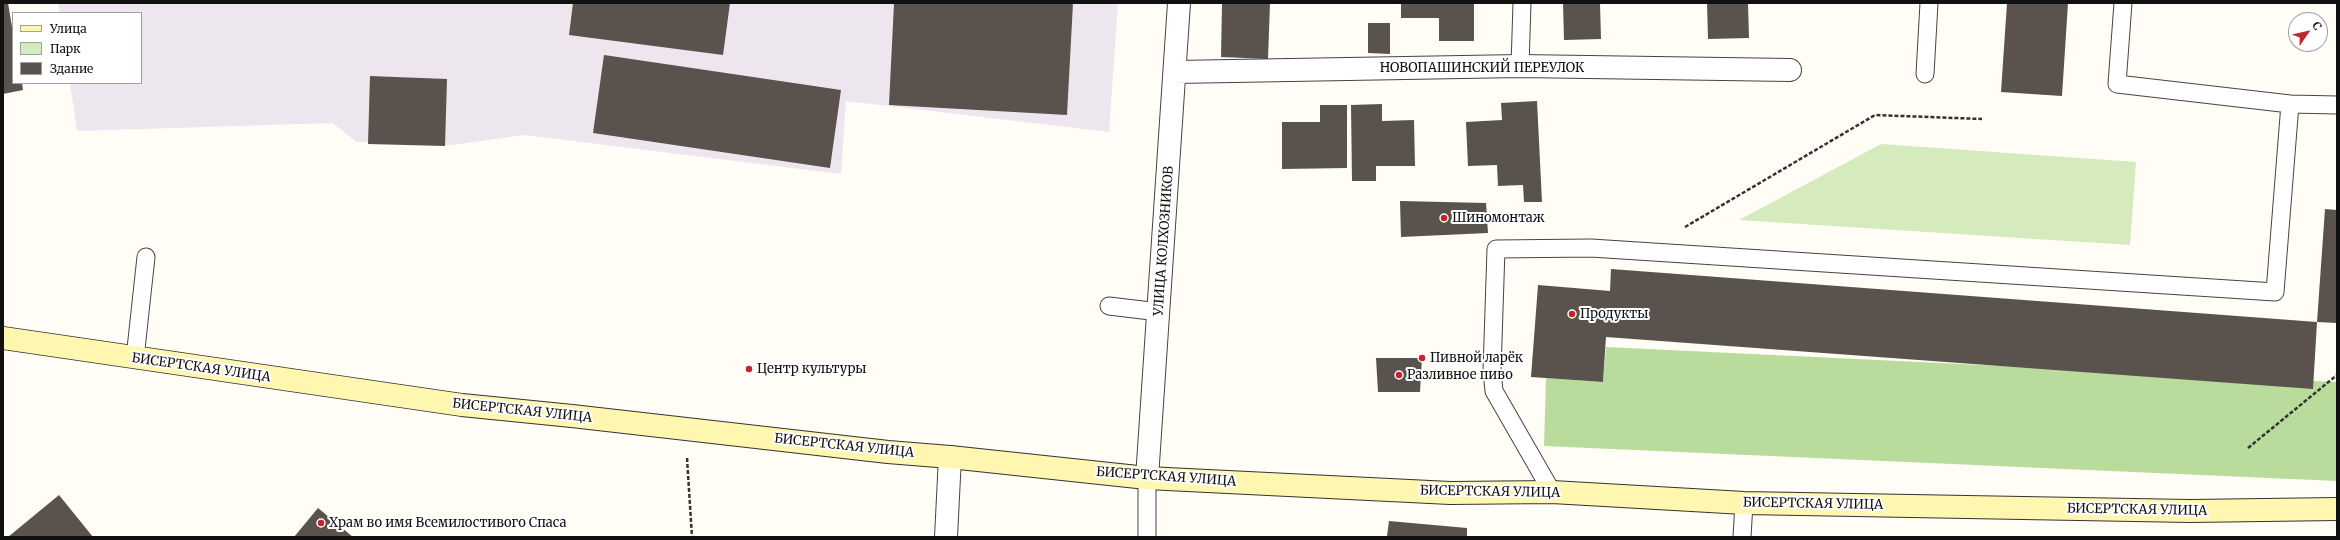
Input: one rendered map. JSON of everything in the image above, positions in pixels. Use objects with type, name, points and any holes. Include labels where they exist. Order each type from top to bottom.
[{"type":"main road","name":"БИСЕРТСКАЯ УЛИЦА","points":[[3,338],[462,405],[686,428],[888,452],[1148,478],[1450,494],[1552,492],[1744,503],[2190,511],[2337,509]]},
{"type":"street","name":"УЛИЦА КОЛХОЗНИКОВ","points":[[1148,478],[1179,3]]},
{"type":"street","name":"НОВОПАШИНСКИЙ ПЕРЕУЛОК","points":[[1175,72],[1520,66],[1790,70]]},
{"type":"street","points":[[946,537],[950,457]]},
{"type":"lane","points":[[1520,66],[1522,3]]},
{"type":"lane","points":[[1925,74],[1928,3]]},
{"type":"lane","points":[[2123,3],[2117,84],[2290,104],[2337,105]]},
{"type":"lane","points":[[1552,492],[1494,392],[1492,371],[1496,249],[1591,248],[2274,292],[2290,104]]},
{"type":"lane","points":[[135,358],[146,258]]},
{"type":"lane","points":[[1109,306],[1159,312]]},
{"type":"lane","points":[[1147,537],[1148,478]]},
{"type":"lane","points":[[1742,537],[1744,503]]},
{"type":"path","points":[[1684,227],[1875,115],[1982,119]]},
{"type":"path","points":[[2248,448],[2337,375]]},
{"type":"path","points":[[686,428],[692,537]]},
{"type":"shaded area","points":[[58,3],[1118,3],[1109,132],[846,101],[841,174],[525,135],[451,145],[357,142],[332,123],[77,131],[70,84],[142,84],[142,12],[60,12]]},
{"type":"green space","points":[[1881,144],[2136,162],[2130,245],[1739,220]]},
{"type":"green space","points":[[1606,347],[2337,382],[2337,481],[1544,446],[1546,378],[1603,382]]},
{"type":"building","points":[[3,3],[8,3],[12,27],[12,84],[22,84],[23,90],[3,94]]},
{"type":"building","points":[[573,3],[730,3],[723,55],[569,35]]},
{"type":"building","points":[[894,3],[1073,3],[1067,115],[889,105]]},
{"type":"building","points":[[1222,3],[1270,3],[1268,59],[1221,57]]},
{"type":"building","points":[[1401,3],[1474,3],[1474,41],[1439,41],[1439,18],[1401,18]]},
{"type":"building","points":[[1563,3],[1600,3],[1601,39],[1564,40]]},
{"type":"building","points":[[1707,3],[1748,3],[1749,38],[1708,39]]},
{"type":"building","points":[[2007,3],[2068,3],[2062,96],[2001,92]]},
{"type":"building","points":[[1368,23],[1390,23],[1390,54],[1368,53]]},
{"type":"building","points":[[604,55],[841,90],[830,168],[593,133]]},
{"type":"building","points":[[370,76],[447,79],[445,146],[368,144]]},
{"type":"building","points":[[1537,101],[1542,202],[1524,202],[1523,185],[1498,186],[1497,165],[1468,166],[1466,122],[1502,120],[1501,103]]},
{"type":"building","points":[[1382,104],[1382,121],[1414,120],[1415,166],[1376,166],[1376,181],[1352,181],[1351,105]]},
{"type":"building","points":[[1320,105],[1347,105],[1347,168],[1282,169],[1282,122],[1320,122]]},
{"type":"building","name":"Шиномонтаж","points":[[1400,201],[1486,203],[1488,233],[1401,237]]},
{"type":"building","points":[[2325,209],[2337,210],[2337,323],[2317,322]]},
{"type":"building","points":[[1611,269],[2317,322],[2313,389],[1606,337],[1603,382],[1531,377],[1538,285],[1610,291]]},
{"type":"building","name":"Разливное пиво","points":[[1376,358],[1422,358],[1420,392],[1378,392]]},
{"type":"building","points":[[59,495],[93,537],[8,537]]},
{"type":"building","name":"Храм во имя Всемилостивого Спаса","points":[[318,508],[353,537],[294,537]]},
{"type":"building","points":[[1389,521],[1467,528],[1467,537],[1387,536]]},
{"type":"place","name":"Шиномонтаж","points":[[1444,218]]},
{"type":"place","name":"Продукты","points":[[1572,314]]},
{"type":"place","name":"Пивной ларёк","points":[[1422,358]]},
{"type":"place","name":"Центр культуры","points":[[749,369]]},
{"type":"place","name":"Разливное пиво","points":[[1399,375]]},
{"type":"place","name":"Храм во имя Всемилостивого Спаса","points":[[321,523]]}]
